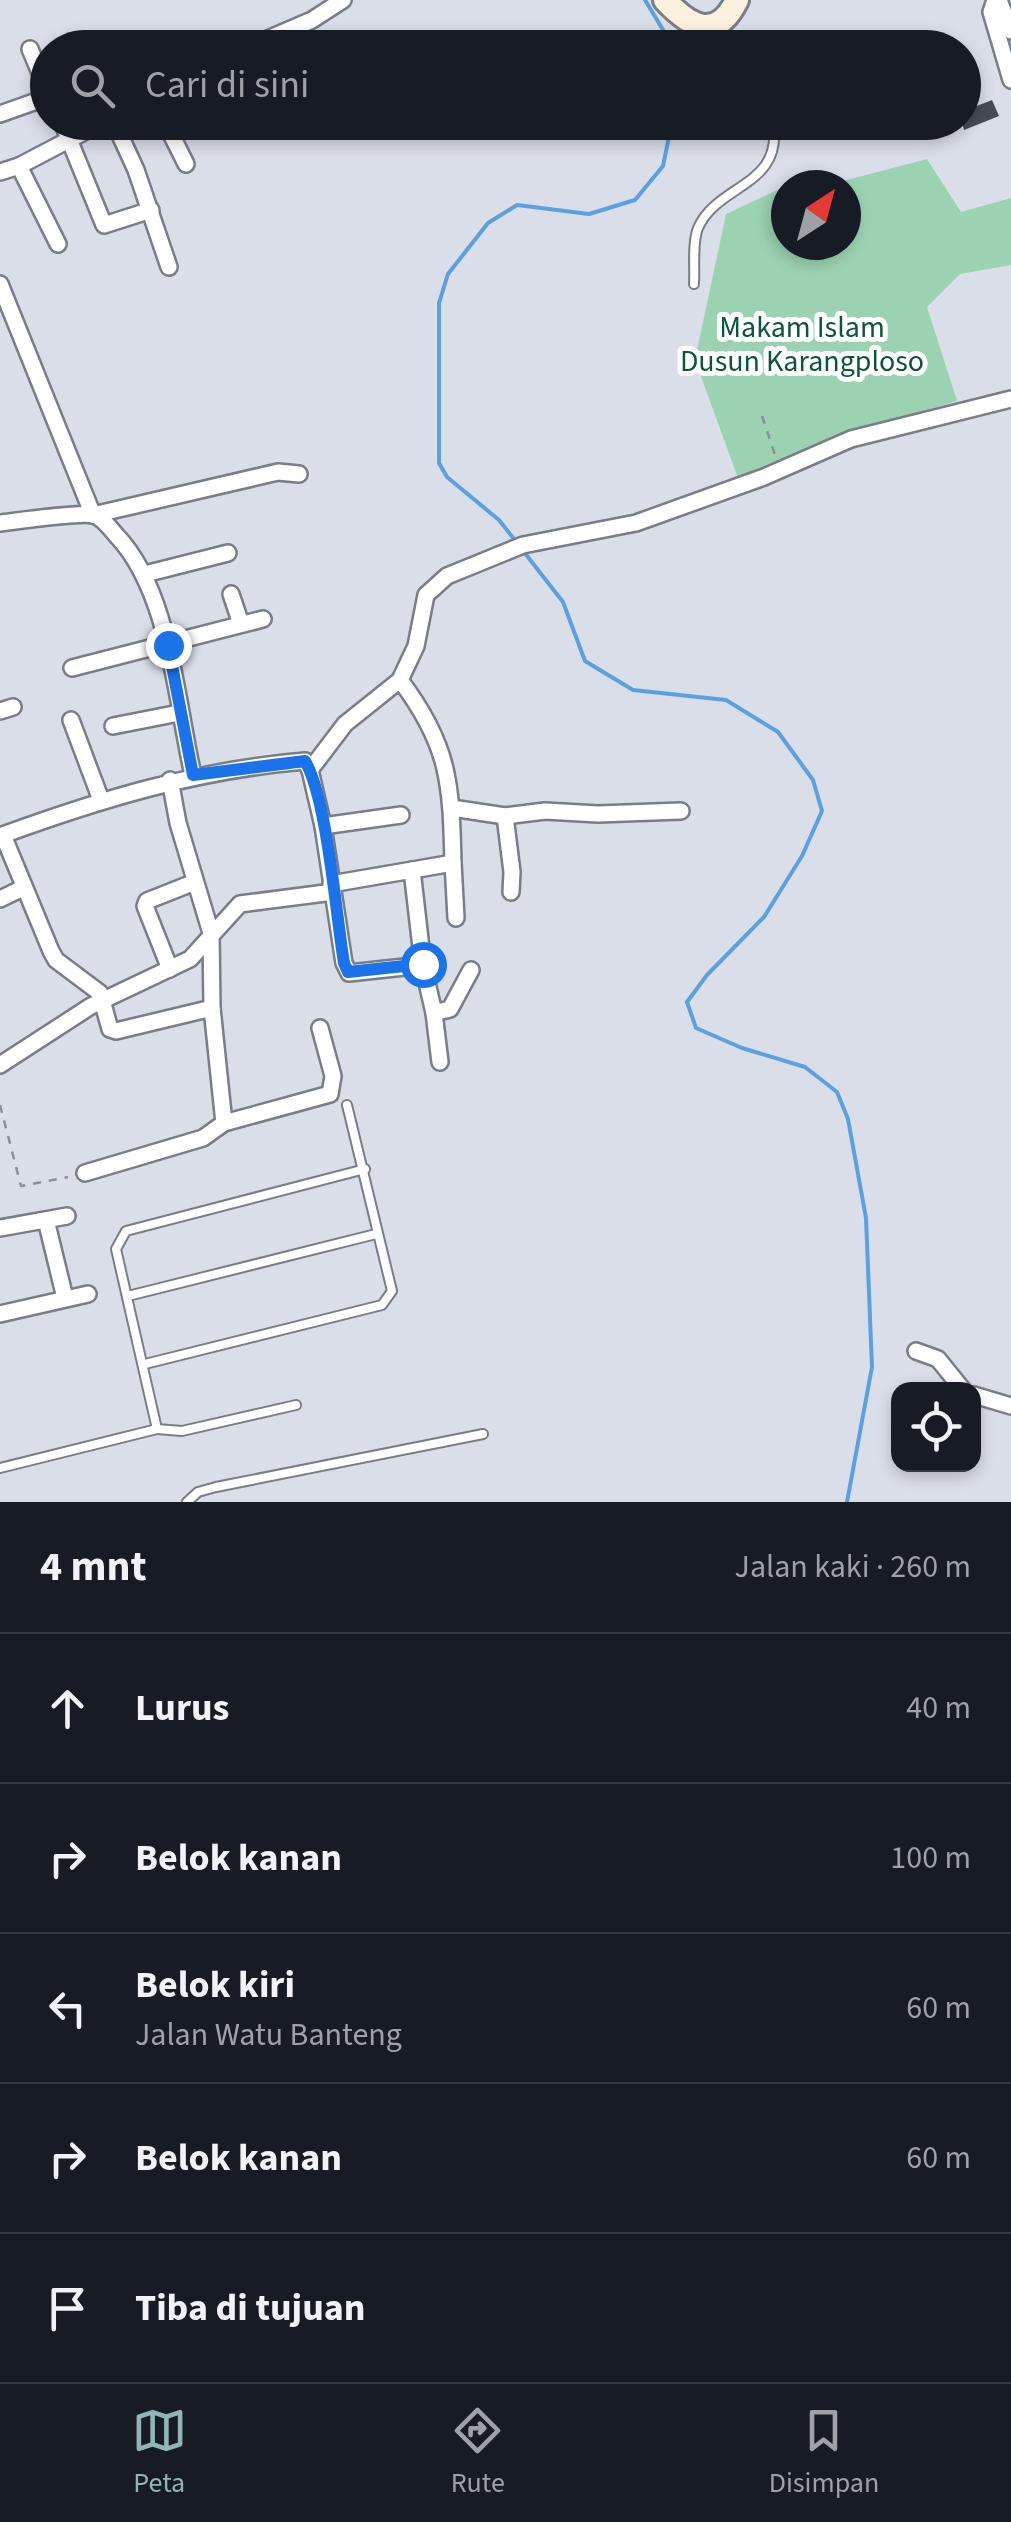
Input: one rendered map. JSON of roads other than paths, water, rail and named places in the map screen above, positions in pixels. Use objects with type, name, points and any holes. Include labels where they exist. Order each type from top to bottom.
[{"type":"street","points":[[289,30],[343,0]]},
{"type":"street","points":[[664,0],[691,22],[711,28],[721,24],[737,0]]},
{"type":"street","points":[[1000,5],[1011,31]]},
{"type":"street","points":[[1000,5],[1011,80]]},
{"type":"street","points":[[0,114],[30,102]]},
{"type":"street","points":[[0,172],[68,140]]},
{"type":"street","points":[[70,140],[104,225],[150,210]]},
{"type":"street","points":[[121,140],[169,266]]},
{"type":"street","points":[[175,140],[186,164]]},
{"type":"street","points":[[18,166],[58,244]]},
{"type":"street","points":[[0,284],[93,515],[134,553],[145,574],[168,645],[193,775]]},
{"type":"street","points":[[212,1008],[116,1031],[108,1024],[102,997],[56,960],[1,836],[170,780],[304,764],[345,724],[400,680],[416,646],[428,590],[447,576],[523,545],[636,523],[780,470],[851,439],[1011,399]]},
{"type":"street","points":[[0,523],[93,515],[278,472],[299,474]]},
{"type":"street","points":[[145,574],[228,553]]},
{"type":"street","points":[[232,594],[241,624]]},
{"type":"street","points":[[72,668],[263,618]]},
{"type":"street","points":[[400,680],[435,734],[449,775],[456,918]]},
{"type":"street","points":[[113,726],[179,713]]},
{"type":"street","points":[[70,720],[102,800]]},
{"type":"street","points":[[304,764],[323,826],[348,972],[423,964]]},
{"type":"street","points":[[170,780],[178,823],[210,928],[212,1008],[224,1123]]},
{"type":"street","points":[[452,808],[506,816],[545,811],[681,811]]},
{"type":"street","points":[[323,826],[401,814]]},
{"type":"street","points":[[506,816],[511,892]]},
{"type":"street","points":[[0,1064],[102,997],[190,959],[210,928],[240,904],[453,863]]},
{"type":"street","points":[[412,870],[440,1062]]},
{"type":"street","points":[[168,966],[148,916],[147,900],[195,882]]},
{"type":"street","points":[[0,899],[23,888]]},
{"type":"street","points":[[434,1013],[450,1009],[470,970]]},
{"type":"street","points":[[84,1174],[203,1138],[224,1123],[330,1094],[333,1076],[320,1028]]},
{"type":"street","points":[[1,1225],[66,1216]]},
{"type":"street","points":[[46,1220],[65,1298]]},
{"type":"street","points":[[0,1314],[88,1294]]},
{"type":"street","points":[[916,1350],[938,1359],[957,1382]]},
{"type":"street","points":[[981,1396],[1011,1406]]},
{"type":"lane","points":[[694,284],[697,229],[708,214],[762,172],[775,140]]},
{"type":"lane","points":[[144,1364],[382,1306],[392,1292],[348,1105]]},
{"type":"lane","points":[[157,1429],[116,1249],[122,1235],[131,1227],[365,1169]]},
{"type":"lane","points":[[128,1296],[376,1234]]},
{"type":"lane","points":[[0,1468],[157,1429],[182,1431],[296,1405]]},
{"type":"lane","points":[[187,1502],[198,1492],[216,1487],[483,1434]]},
{"type":"waterway","points":[[645,0],[663,30]]},
{"type":"waterway","points":[[518,544],[499,520],[447,477],[439,463],[439,303],[448,274],[488,223],[517,205],[589,214],[635,200],[663,166],[668,140]]},
{"type":"waterway","points":[[524,552],[563,602],[585,661],[633,690],[726,700],[778,732],[813,780],[822,811],[802,856],[764,917],[707,975],[687,1002],[696,1028],[742,1048],[805,1067],[837,1092],[848,1119],[866,1218],[872,1367],[847,1502]]},
{"type":"park label","name":"Makam Islam Dusun Karangploso","points":[[802,344]]}]
